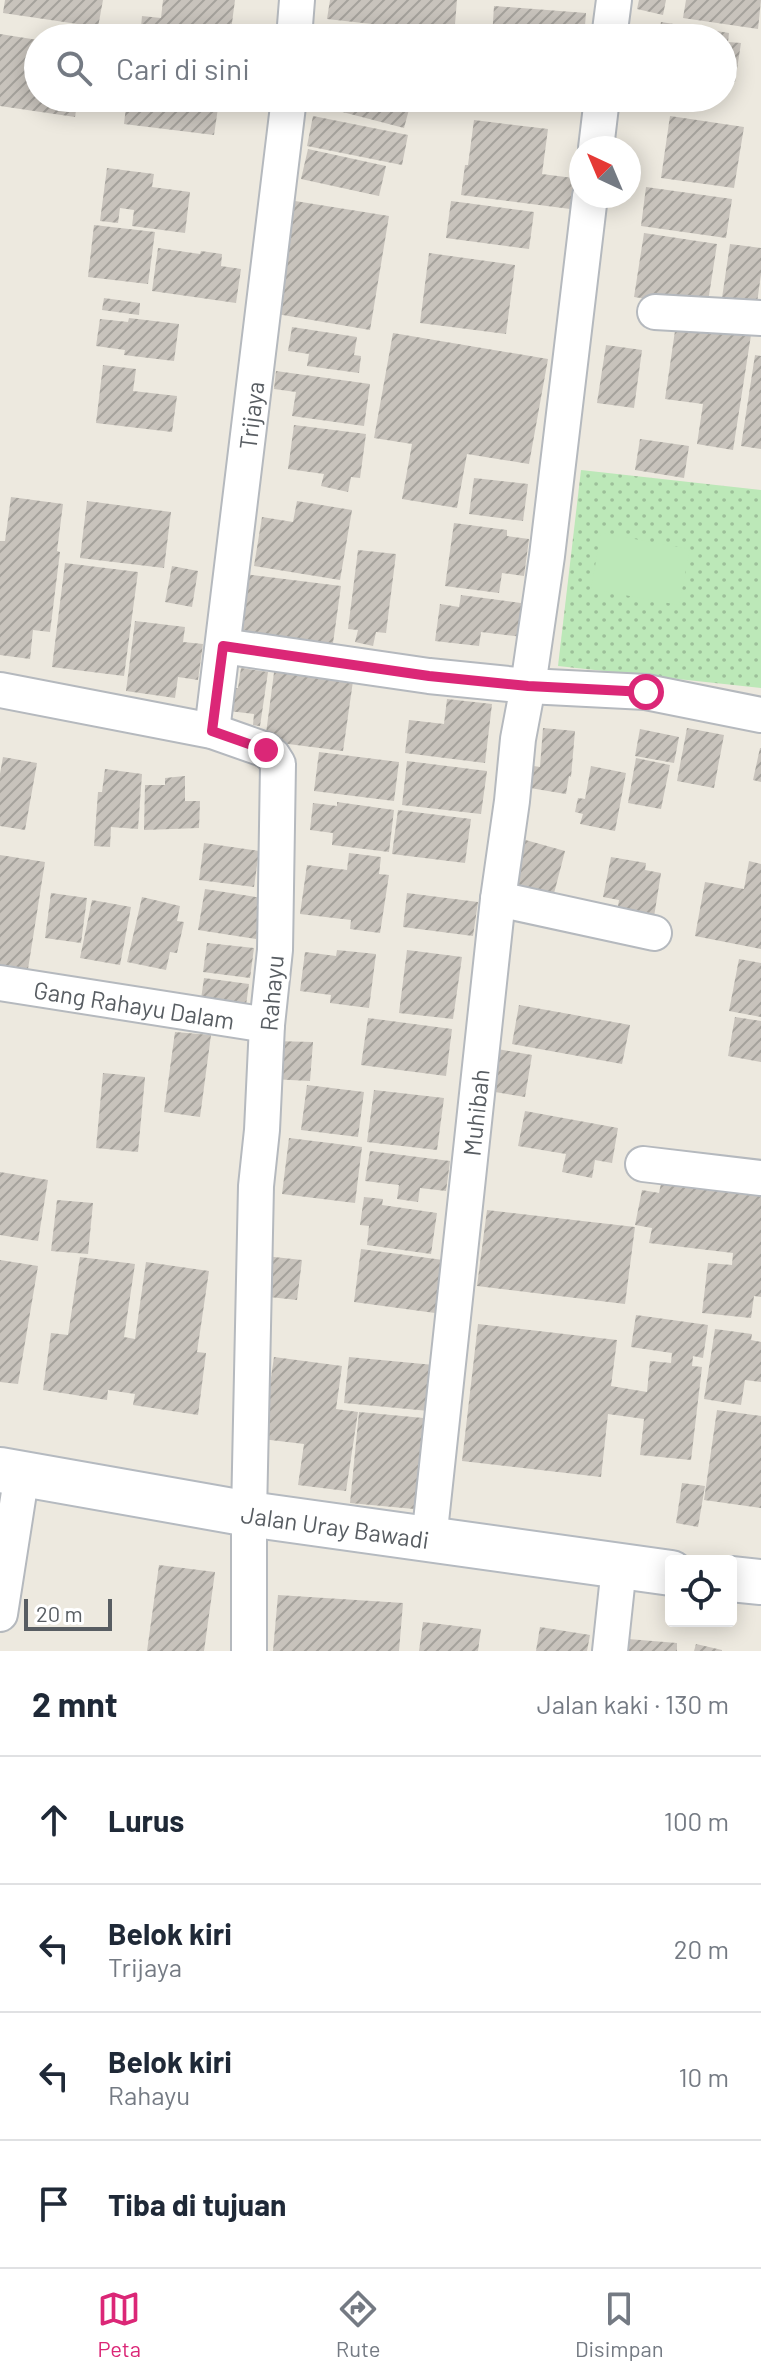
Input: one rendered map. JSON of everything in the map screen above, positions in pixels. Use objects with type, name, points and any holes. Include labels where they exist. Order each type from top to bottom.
[{"type":"street","points":[[295,24],[297,0]]},
{"type":"street","points":[[611,24],[614,0]]},
{"type":"street","name":"Trijaya","points":[[212,731],[287,112]]},
{"type":"street","points":[[597,136],[600,112]]},
{"type":"street","name":"Muhibah","points":[[429,1540],[498,899],[518,739],[549,540],[589,208]]},
{"type":"street","points":[[655,312],[761,318]]},
{"type":"street","points":[[223,646],[429,676],[528,686],[646,692],[761,715]]},
{"type":"street","name":"Rahayu","points":[[0,690],[212,731],[266,750],[278,764],[275,950],[256,1186],[249,1651]]},
{"type":"street","points":[[498,899],[654,933]]},
{"type":"street","name":"Gang Rahayu Dalam","points":[[0,983],[267,1025]]},
{"type":"street","points":[[643,1164],[761,1178]]},
{"type":"street","points":[[0,1614],[11,1472]]},
{"type":"street","name":"Jalan Uray Bawadi","points":[[11,1472],[249,1514],[665,1572]]},
{"type":"street","points":[[610,1651],[619,1567]]},
{"type":"street","points":[[737,1580],[761,1582]]},
{"type":"green space","points":[[581,470],[761,490],[761,688],[558,666]]},
{"type":"green space","points":[[601,533],[690,549],[679,605],[591,589]]},
{"type":"building","points":[[5,0],[103,0],[99,24],[3,13]]},
{"type":"building","points":[[163,0],[235,0],[232,24],[141,24],[142,16],[161,18]]},
{"type":"building","points":[[330,0],[457,0],[455,24],[372,24],[327,19]]},
{"type":"building","points":[[639,0],[666,0],[663,15],[637,9]]},
{"type":"building","points":[[686,0],[761,0],[758,29],[683,18]]},
{"type":"building","points":[[494,6],[586,13],[585,24],[493,24]]},
{"type":"building","points":[[0,34],[24,38],[24,110],[0,106]]},
{"type":"building","points":[[737,43],[741,43],[737,69]]},
{"type":"building","points":[[41,112],[76,112],[75,117]]},
{"type":"building","points":[[125,112],[217,112],[214,135],[124,124]]},
{"type":"building","points":[[343,112],[408,112],[404,128]]},
{"type":"building","points":[[313,116],[408,135],[402,165],[307,146]]},
{"type":"building","points":[[670,116],[744,127],[734,188],[661,178]]},
{"type":"building","points":[[474,120],[548,129],[542,174],[569,177],[569,208],[585,208],[586,211],[461,195],[465,165],[468,165]]},
{"type":"building","points":[[308,149],[386,166],[379,196],[301,179]]},
{"type":"building","points":[[107,168],[154,174],[152,187],[190,192],[185,233],[132,226],[134,210],[120,208],[118,223],[100,221]]},
{"type":"building","points":[[646,187],[732,199],[726,238],[641,226]]},
{"type":"building","points":[[295,201],[389,216],[370,330],[277,314]]},
{"type":"building","points":[[451,201],[534,212],[529,249],[446,238]]},
{"type":"building","points":[[94,225],[155,232],[148,284],[88,277]]},
{"type":"building","points":[[644,233],[717,244],[707,308],[634,297]]},
{"type":"building","points":[[730,244],[761,248],[757,303],[722,298]]},
{"type":"building","points":[[158,248],[222,254],[221,266],[241,269],[236,303],[152,291]]},
{"type":"building","points":[[429,253],[515,265],[506,334],[420,323]]},
{"type":"building","points":[[104,298],[140,303],[139,315],[102,310]]},
{"type":"building","points":[[129,318],[179,324],[174,361],[124,355],[125,350],[96,346],[100,319],[128,322]]},
{"type":"building","points":[[676,324],[751,335],[733,450],[697,444],[703,404],[665,399]]},
{"type":"building","points":[[292,327],[357,337],[354,355],[361,356],[359,373],[307,366],[309,354],[288,351]]},
{"type":"building","points":[[393,333],[548,359],[529,464],[467,454],[457,508],[402,499],[412,444],[374,438]]},
{"type":"building","points":[[606,345],[642,350],[634,408],[597,403]]},
{"type":"building","points":[[755,355],[761,356],[761,449],[741,446]]},
{"type":"building","points":[[103,365],[136,369],[133,391],[177,396],[172,432],[96,423]]},
{"type":"building","points":[[276,371],[370,384],[364,426],[292,416],[296,392],[274,389]]},
{"type":"building","points":[[294,425],[366,434],[360,478],[351,477],[348,492],[321,486],[324,474],[288,469]]},
{"type":"building","points":[[640,439],[689,446],[684,478],[635,470]]},
{"type":"building","points":[[474,478],[528,484],[523,521],[469,514]]},
{"type":"building","points":[[11,497],[63,504],[50,632],[33,630],[30,659],[0,655],[0,541],[5,541]]},
{"type":"building","points":[[87,501],[171,512],[164,568],[80,558]]},
{"type":"building","points":[[297,501],[352,510],[340,580],[254,566],[262,517],[293,522]]},
{"type":"building","points":[[454,523],[507,530],[507,536],[529,539],[524,576],[502,573],[499,593],[445,586]]},
{"type":"building","points":[[358,550],[396,554],[386,633],[376,632],[373,646],[355,642],[358,630],[348,629]]},
{"type":"building","points":[[65,563],[138,572],[124,676],[52,667]]},
{"type":"building","points":[[172,566],[198,571],[192,607],[165,602]]},
{"type":"building","points":[[244,574],[341,586],[332,650],[236,638]]},
{"type":"building","points":[[461,595],[528,604],[523,637],[481,632],[479,646],[435,641],[440,604],[459,607]]},
{"type":"building","points":[[135,621],[185,627],[183,642],[203,644],[198,680],[178,677],[175,698],[126,691]]},
{"type":"building","points":[[275,665],[354,674],[343,751],[265,741]]},
{"type":"building","points":[[241,668],[268,672],[260,726],[253,725],[254,714],[229,711],[232,688],[238,688]]},
{"type":"building","points":[[447,699],[492,704],[485,763],[405,753],[409,720],[444,724]]},
{"type":"building","points":[[543,728],[575,731],[571,777],[566,794],[524,787],[527,765],[540,767]]},
{"type":"building","points":[[687,728],[724,735],[714,788],[677,781]]},
{"type":"building","points":[[640,729],[679,737],[674,763],[635,756]]},
{"type":"building","points":[[761,748],[761,782],[753,780]]},
{"type":"building","points":[[319,752],[399,762],[394,801],[314,791]]},
{"type":"building","points":[[3,757],[37,763],[25,830],[0,826]]},
{"type":"building","points":[[636,758],[670,765],[661,809],[628,803]]},
{"type":"building","points":[[407,761],[487,771],[481,814],[402,805]]},
{"type":"building","points":[[591,766],[626,773],[615,831],[580,824],[583,814],[575,812],[578,798],[585,799]]},
{"type":"building","points":[[105,769],[142,774],[138,829],[111,827],[110,847],[94,846],[98,792],[102,792]]},
{"type":"building","points":[[185,776],[185,801],[200,801],[199,828],[144,830],[145,785],[165,785],[165,778]]},
{"type":"building","points":[[337,802],[394,810],[389,852],[332,845],[333,833],[310,830],[313,803],[337,806]]},
{"type":"building","points":[[398,810],[471,819],[465,863],[392,854]]},
{"type":"building","points":[[522,839],[565,851],[551,905],[507,894]]},
{"type":"building","points":[[204,843],[259,851],[254,887],[199,880]]},
{"type":"building","points":[[349,853],[381,857],[379,874],[389,875],[380,933],[350,929],[351,920],[300,914],[307,865],[347,870]]},
{"type":"building","points":[[0,855],[45,862],[28,969],[7,965],[6,974],[0,973]]},
{"type":"building","points":[[611,857],[646,863],[645,870],[661,873],[653,923],[616,918],[619,900],[603,897]]},
{"type":"building","points":[[749,861],[761,864],[761,949],[695,936],[705,882],[744,889]]},
{"type":"building","points":[[205,889],[262,898],[256,939],[198,930]]},
{"type":"building","points":[[51,893],[87,898],[81,943],[45,938]]},
{"type":"building","points":[[407,893],[478,902],[473,936],[403,927]]},
{"type":"building","points":[[142,897],[180,906],[177,921],[184,922],[177,953],[170,952],[166,970],[127,962]]},
{"type":"building","points":[[92,900],[131,907],[120,965],[80,958]]},
{"type":"building","points":[[207,943],[254,948],[250,978],[203,972]]},
{"type":"building","points":[[337,950],[376,954],[369,1008],[330,1003],[331,995],[300,991],[305,952],[336,956]]},
{"type":"building","points":[[407,950],[462,957],[453,1019],[399,1013]]},
{"type":"building","points":[[739,959],[761,963],[761,1017],[729,1011]]},
{"type":"building","points":[[204,978],[249,984],[244,1019],[199,1013]]},
{"type":"building","points":[[519,1005],[630,1025],[622,1064],[512,1044]]},
{"type":"building","points":[[735,1017],[761,1021],[761,1062],[728,1056]]},
{"type":"building","points":[[368,1018],[452,1029],[446,1076],[361,1065]]},
{"type":"building","points":[[175,1032],[211,1035],[200,1117],[164,1112]]},
{"type":"building","points":[[273,1041],[313,1042],[310,1081],[271,1079]]},
{"type":"building","points":[[492,1048],[532,1055],[525,1097],[483,1090]]},
{"type":"building","points":[[103,1073],[145,1077],[138,1152],[96,1148]]},
{"type":"building","points":[[307,1085],[364,1092],[358,1137],[301,1130]]},
{"type":"building","points":[[374,1090],[444,1098],[437,1150],[367,1142]]},
{"type":"building","points":[[525,1111],[618,1128],[612,1163],[595,1160],[592,1178],[562,1172],[566,1154],[518,1146]]},
{"type":"building","points":[[289,1138],[362,1147],[355,1203],[282,1194]]},
{"type":"building","points":[[370,1151],[450,1161],[446,1191],[420,1188],[418,1202],[397,1199],[399,1185],[365,1181]]},
{"type":"building","points":[[0,1172],[48,1180],[38,1241],[0,1235]]},
{"type":"building","points":[[663,1174],[761,1192],[761,1297],[754,1296],[751,1318],[702,1313],[708,1263],[732,1265],[733,1253],[649,1243],[652,1228],[635,1225],[642,1190],[659,1193]]},
{"type":"building","points":[[364,1197],[383,1199],[382,1205],[437,1213],[431,1254],[367,1245],[369,1226],[360,1225]]},
{"type":"building","points":[[57,1200],[93,1203],[88,1254],[51,1251]]},
{"type":"building","points":[[487,1210],[635,1227],[625,1304],[477,1286]]},
{"type":"building","points":[[361,1249],[443,1260],[435,1313],[354,1302]]},
{"type":"building","points":[[265,1256],[302,1260],[297,1300],[260,1296]]},
{"type":"building","points":[[80,1257],[135,1264],[124,1337],[135,1339],[146,1262],[209,1271],[197,1352],[206,1353],[198,1415],[133,1405],[135,1394],[108,1390],[107,1400],[43,1390],[51,1333],[68,1335]]},
{"type":"building","points":[[0,1260],[38,1266],[18,1384],[0,1382]]},
{"type":"building","points":[[636,1315],[708,1325],[703,1358],[693,1356],[692,1366],[702,1367],[691,1460],[640,1455],[644,1419],[608,1414],[601,1477],[462,1461],[478,1324],[617,1340],[611,1386],[647,1392],[650,1361],[671,1363],[672,1353],[631,1347]]},
{"type":"building","points":[[715,1329],[752,1334],[751,1340],[761,1342],[761,1382],[745,1380],[741,1405],[704,1399]]},
{"type":"building","points":[[274,1357],[342,1366],[336,1409],[358,1412],[346,1491],[298,1485],[304,1444],[262,1439]]},
{"type":"building","points":[[349,1357],[434,1365],[429,1411],[344,1403]]},
{"type":"building","points":[[717,1410],[761,1416],[761,1508],[704,1500]]},
{"type":"building","points":[[359,1412],[434,1419],[425,1510],[350,1503]]},
{"type":"building","points":[[682,1483],[705,1486],[698,1527],[676,1523]]},
{"type":"building","points":[[159,1565],[215,1572],[204,1651],[147,1651]]},
{"type":"building","points":[[278,1595],[403,1603],[399,1651],[273,1651]]},
{"type":"building","points":[[423,1622],[481,1629],[478,1651],[419,1651]]},
{"type":"building","points":[[540,1627],[590,1635],[587,1651],[536,1651]]},
{"type":"building","points":[[628,1639],[677,1643],[677,1651],[619,1651]]},
{"type":"building","points":[[696,1644],[722,1650],[722,1651],[694,1651]]},
{"type":"route","points":[[266,750],[212,731],[223,646],[429,676],[528,686],[646,692]]}]
